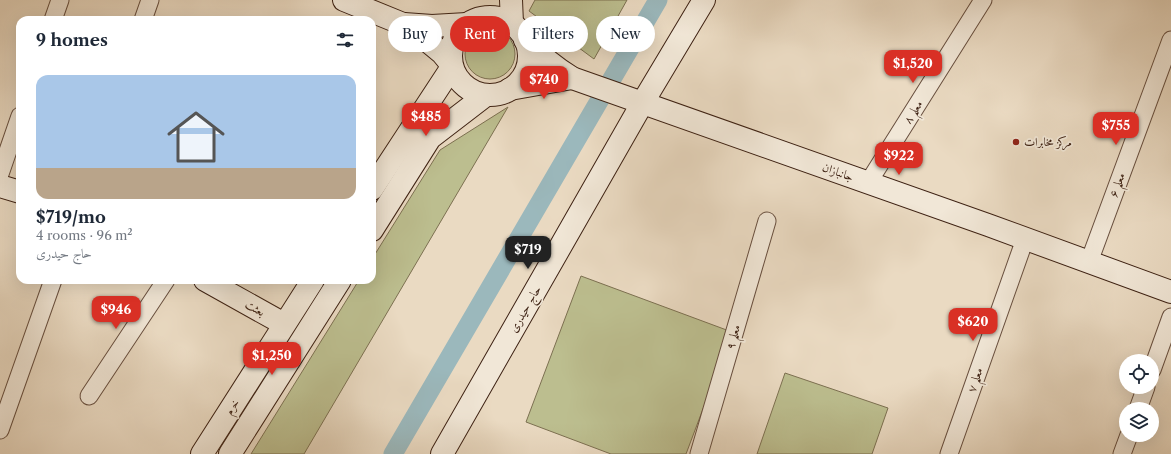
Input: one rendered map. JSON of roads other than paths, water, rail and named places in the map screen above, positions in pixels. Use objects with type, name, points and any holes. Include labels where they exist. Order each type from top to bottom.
[{"type":"street","points":[[54,16],[60,0]]},
{"type":"street","points":[[144,16],[150,0]]},
{"type":"street","points":[[344,0],[388,18]]},
{"type":"street","points":[[475,16],[487,0]]},
{"type":"street","points":[[511,0],[518,32]]},
{"type":"street","name":"حاج حیدری","points":[[442,454],[643,102],[704,0]]},
{"type":"street","name":"معلم ۸","points":[[868,183],[982,0]]},
{"type":"street","points":[[510,26],[518,32]]},
{"type":"street","name":"معلم ۶","points":[[1089,262],[1171,40]]},
{"type":"street","points":[[441,52],[452,65]]},
{"type":"street","points":[[451,52],[452,65],[456,75],[463,85],[474,92],[486,95],[498,94],[510,89],[572,78]]},
{"type":"street","points":[[510,89],[519,81],[526,70],[529,58],[528,52]]},
{"type":"street","points":[[537,52],[572,78]]},
{"type":"street","points":[[376,222],[421,133],[452,65]]},
{"type":"street","name":"جانبازان","points":[[572,78],[643,102],[1171,292]]},
{"type":"street","points":[[376,184],[421,133],[486,95]]},
{"type":"street","points":[[0,174],[16,128]]},
{"type":"street","points":[[0,186],[16,191]]},
{"type":"street","name":"معلم ۹","points":[[699,454],[767,221]]},
{"type":"street","name":"معلم ۷","points":[[949,454],[1025,239]]},
{"type":"street","points":[[0,430],[52,284]]},
{"type":"street","points":[[89,396],[163,284]]},
{"type":"street","name":"بعثت","points":[[212,284],[284,324]]},
{"type":"street","name":"خرم","points":[[202,454],[310,284]]},
{"type":"street","name":"خرم","points":[[230,454],[337,284]]},
{"type":"street","points":[[1158,354],[1171,317]]},
{"type":"street","points":[[1122,454],[1126,442]]},
{"type":"waterway","points":[[393,454],[658,0]]},
{"type":"place","name":"مرکز مخابرات","points":[[1016,142]]}]
